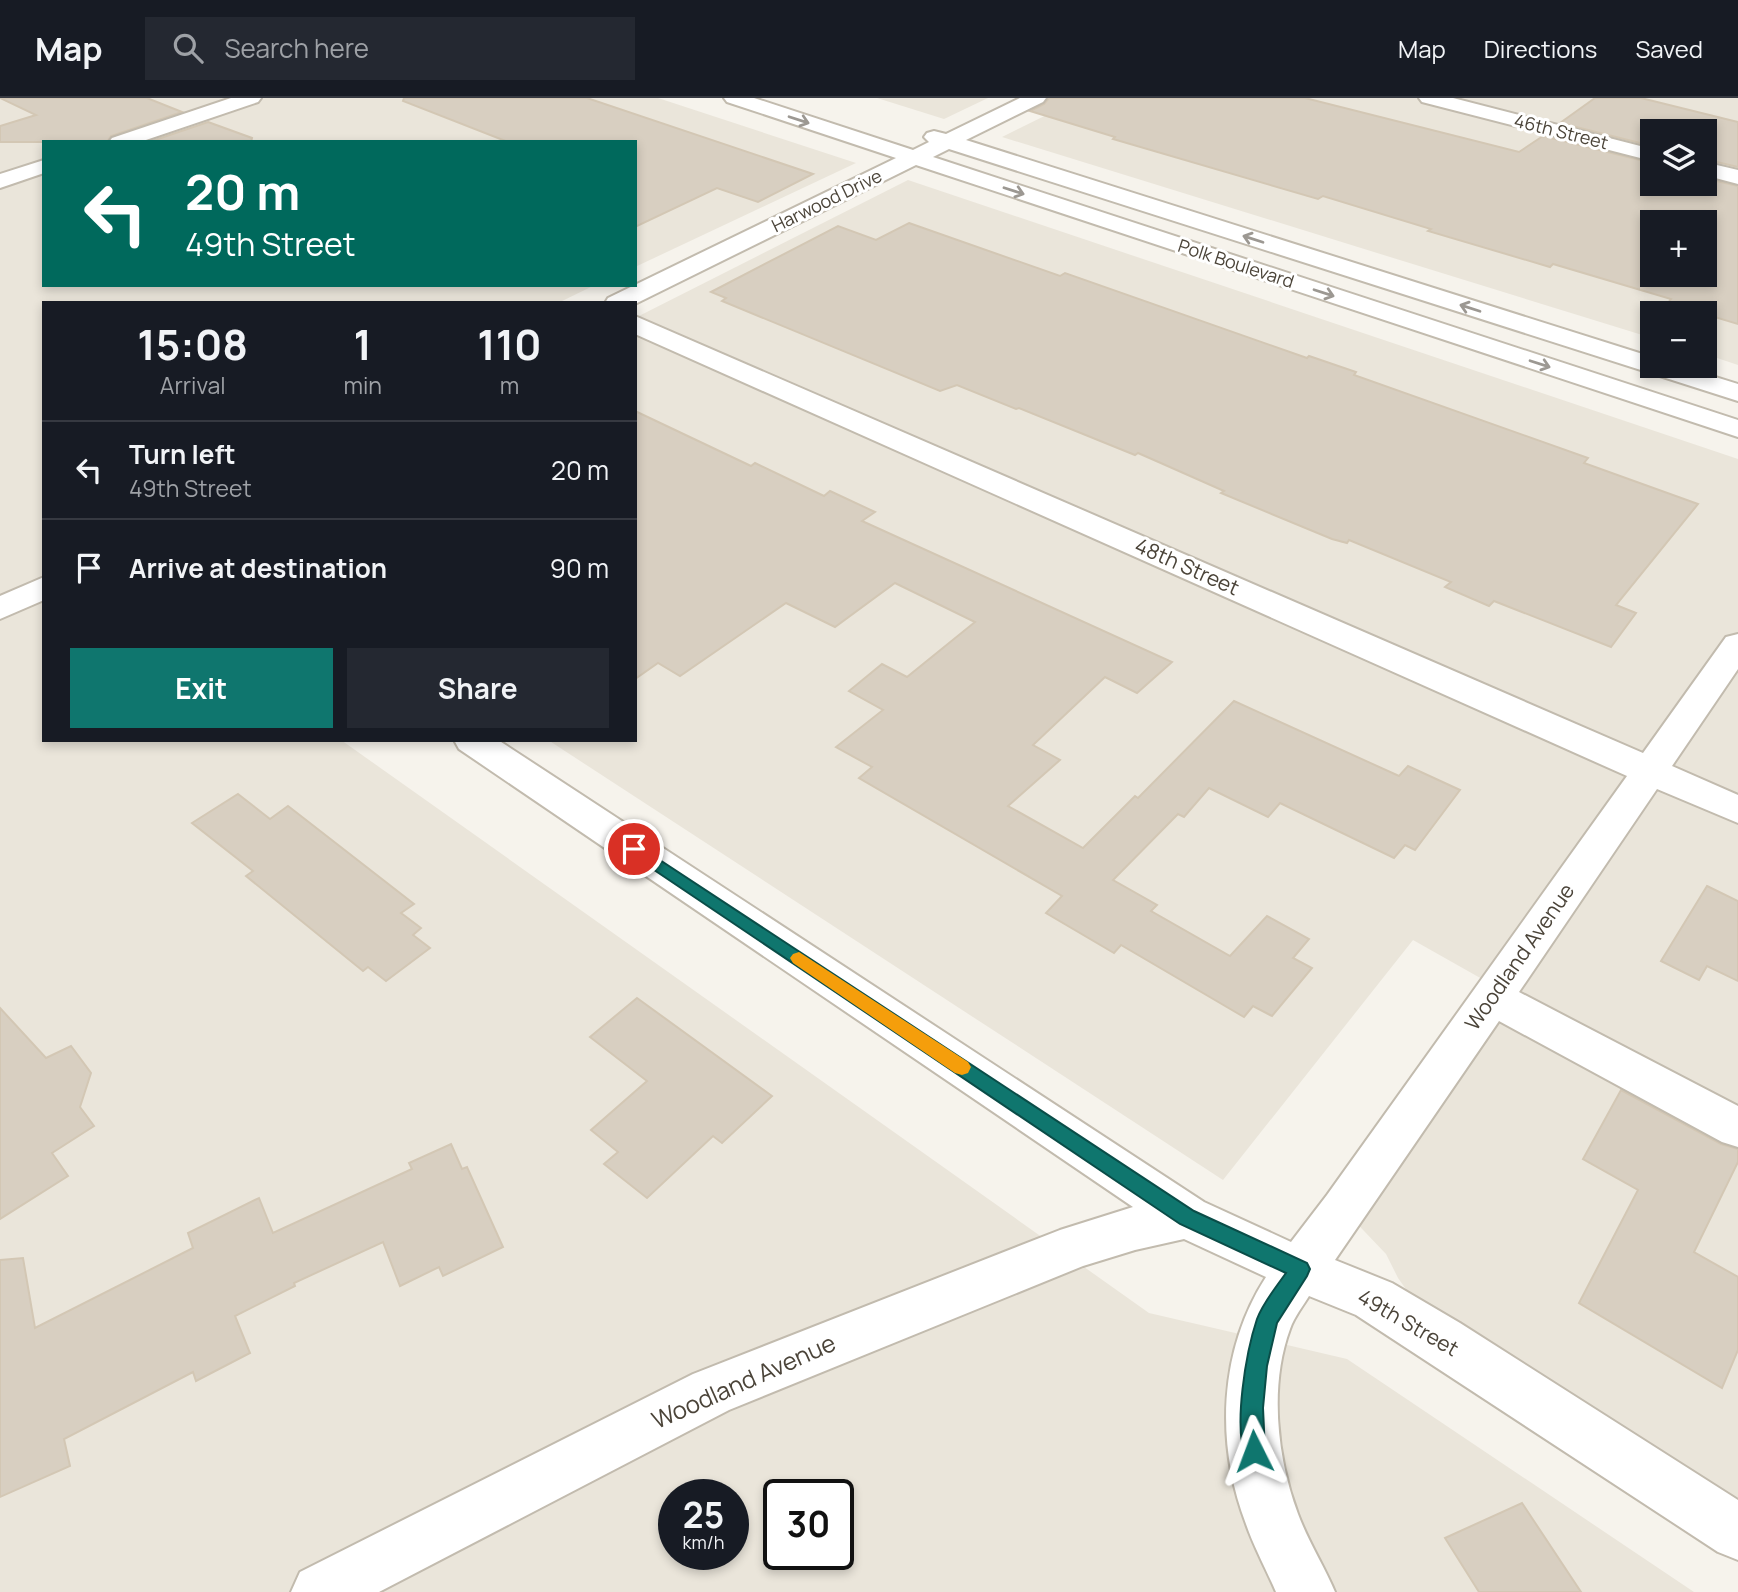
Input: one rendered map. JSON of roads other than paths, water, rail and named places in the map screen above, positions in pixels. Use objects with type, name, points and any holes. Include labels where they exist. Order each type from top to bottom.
[{"type":"street","points":[[124,140],[251,98]]},
{"type":"street","name":"Polk Boulevard","points":[[734,98],[1738,429]]},
{"type":"street","name":"Harwood Drive","points":[[621,301],[1036,98]]},
{"type":"street","name":"46th Street","points":[[1429,98],[1640,152]]},
{"type":"street","name":"Polk Boulevard","points":[[915,131],[1640,362]]},
{"type":"street","points":[[0,181],[42,167]]},
{"type":"street","points":[[1717,172],[1738,177]]},
{"type":"street","points":[[1285,280],[1316,258]]},
{"type":"street","name":"48th Street","points":[[637,325],[1738,810]]},
{"type":"street","name":"Polk Boulevard","points":[[1690,378],[1738,393]]},
{"type":"street","points":[[0,609],[42,588]]},
{"type":"street","name":"Woodland Avenue","points":[[1306,1592],[1272,1521],[1254,1451],[1252,1408],[1256,1366],[1267,1320],[1299,1269],[1492,998],[1738,644]]},
{"type":"street","name":"49th Street","points":[[475,742],[1187,1217],[1299,1269],[1374,1299],[1738,1532]]},
{"type":"street","points":[[1492,998],[1738,1128]]},
{"type":"street","name":"Woodland Avenue","points":[[320,1592],[711,1392],[1092,1241],[1187,1217]]}]
